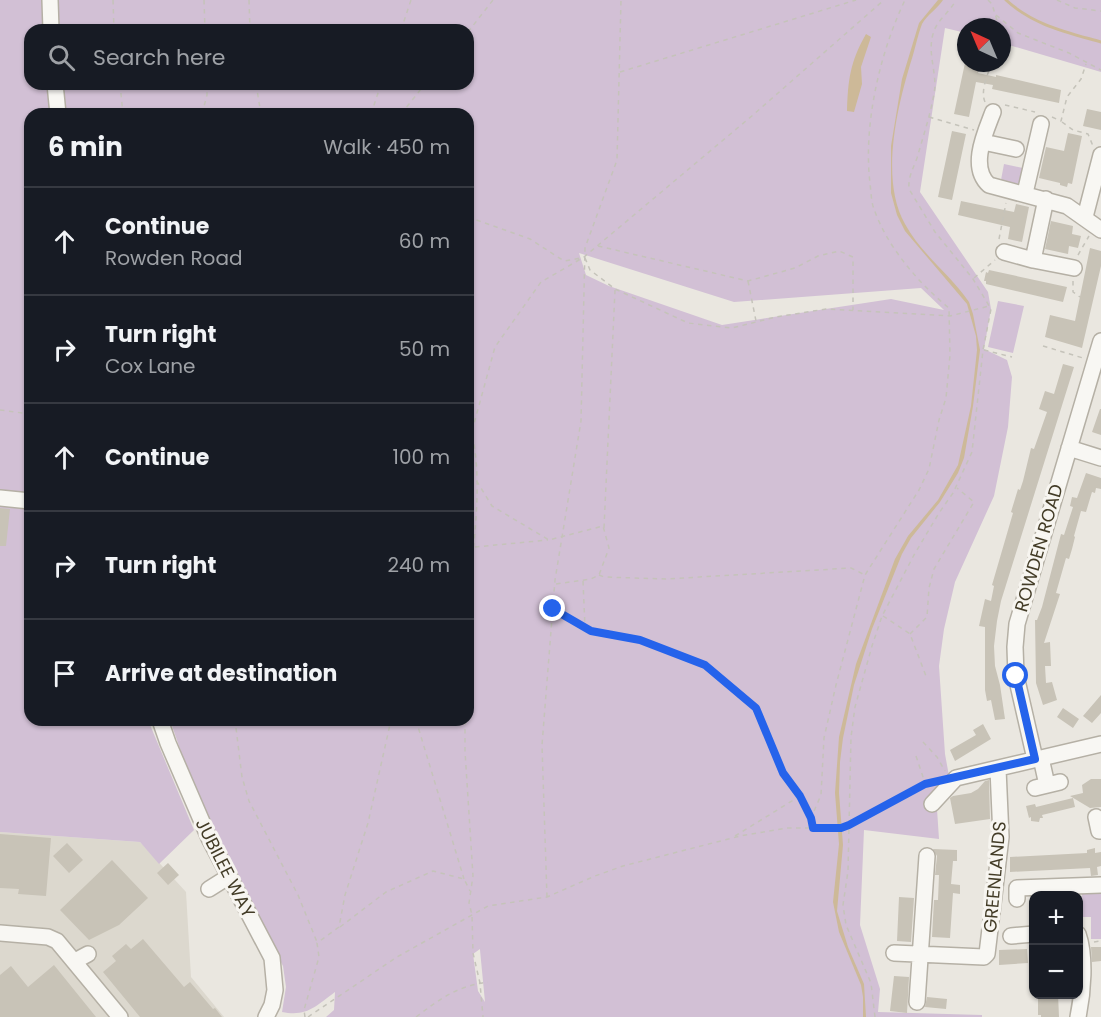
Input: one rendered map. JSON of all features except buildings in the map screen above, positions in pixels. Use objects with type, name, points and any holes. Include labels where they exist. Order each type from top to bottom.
[{"type":"street","points":[[50,0],[51,24]]},
{"type":"street","points":[[56,90],[57,108]]},
{"type":"street","points":[[999,108],[984,139],[979,163],[979,171],[984,180],[989,185],[1067,206],[1101,230]]},
{"type":"street","points":[[1025,193],[1044,120]]},
{"type":"street","points":[[984,139],[1016,149]]},
{"type":"street","points":[[1085,217],[1098,150]]},
{"type":"street","points":[[1033,260],[1046,199]]},
{"type":"street","points":[[1004,252],[1074,268]]},
{"type":"street","name":"ROWDEN ROAD","points":[[1047,785],[1016,676],[1017,624],[1101,341]]},
{"type":"street","points":[[1069,448],[1101,458]]},
{"type":"street","points":[[0,498],[24,500]]},
{"type":"street","name":"JUBILEE WAY","points":[[162,726],[199,817],[228,877],[272,958],[275,990],[272,1005],[266,1017]]},
{"type":"street","points":[[932,804],[956,778],[1101,744]]},
{"type":"street","name":"GREENLANDS","points":[[894,953],[984,957],[987,954],[1001,837],[998,769]]},
{"type":"street","points":[[917,1002],[927,856]]},
{"type":"street","points":[[209,889],[228,877]]},
{"type":"street","points":[[1075,891],[1101,885]]},
{"type":"street","points":[[1017,894],[1029,893]]},
{"type":"street","points":[[0,933],[49,933],[82,958],[120,1017]]},
{"type":"street","points":[[1011,936],[1029,934]]},
{"type":"street","points":[[1078,1017],[1083,992],[1081,945]]},
{"type":"path","points":[[113,0],[114,24]]},
{"type":"path","points":[[204,0],[205,24]]},
{"type":"path","points":[[249,0],[250,24]]},
{"type":"path","points":[[402,24],[411,0]]},
{"type":"path","points":[[474,24],[493,0]]},
{"type":"path","points":[[547,897],[542,745],[555,584],[581,421],[585,248],[617,160],[621,0]]},
{"type":"path","points":[[619,72],[856,0]]},
{"type":"path","points":[[474,424],[495,347],[540,282],[585,257],[753,115],[884,0]]},
{"type":"path","points":[[811,818],[821,795],[824,738],[865,575],[919,490],[929,469],[946,398],[950,355],[950,308],[928,291],[890,244],[872,205],[869,177],[869,144],[874,98],[887,45],[905,0]]},
{"type":"path","points":[[875,1017],[872,983],[846,925],[843,905],[848,871],[851,737],[855,707],[882,616],[914,555],[956,487],[972,452],[990,306],[973,279],[935,232],[909,189],[909,178],[928,117],[936,81],[930,45],[933,31],[956,0]]},
{"type":"path","points":[[988,0],[992,4],[997,18]]},
{"type":"path","points":[[1057,0],[1076,8],[1101,11]]},
{"type":"path","points":[[996,15],[1018,33],[1069,53],[1101,70]]},
{"type":"path","points":[[1061,121],[1067,97],[1081,79],[1086,63]]},
{"type":"path","points":[[988,72],[983,97],[999,108],[1044,120],[1061,121],[1073,130],[1088,134],[1098,150]]},
{"type":"path","points":[[121,90],[122,108]]},
{"type":"path","points":[[204,108],[207,90]]},
{"type":"path","points":[[257,90],[260,108]]},
{"type":"path","points":[[373,108],[379,90]]},
{"type":"path","points":[[406,108],[420,90]]},
{"type":"path","points":[[928,117],[952,123],[984,139]]},
{"type":"path","points":[[973,279],[1004,252],[999,239],[1009,190]]},
{"type":"path","points":[[474,220],[530,239],[564,261],[585,257]]},
{"type":"path","points":[[597,246],[748,281],[795,268],[818,256],[839,251],[853,257],[853,310]]},
{"type":"path","points":[[585,257],[590,270],[615,289],[688,323],[732,328],[826,309],[950,316],[990,306]]},
{"type":"path","points":[[748,281],[756,322]]},
{"type":"path","points":[[599,575],[609,548],[604,530],[615,289]]},
{"type":"path","points":[[1043,346],[1095,362]]},
{"type":"path","points":[[983,350],[1012,357]]},
{"type":"path","points":[[0,410],[24,413]]},
{"type":"path","points":[[474,446],[478,502],[474,547],[549,540],[603,526],[604,530]]},
{"type":"path","points":[[476,480],[492,506],[549,540]]},
{"type":"path","points":[[910,634],[927,617],[929,588],[934,569],[974,502],[956,487]]},
{"type":"path","points":[[555,584],[599,575],[666,579],[851,568],[865,575]]},
{"type":"path","points":[[583,580],[585,628]]},
{"type":"path","points":[[553,609],[591,631],[640,640],[705,665],[756,708],[783,773],[800,796],[811,818],[813,828]]},
{"type":"path","points":[[882,616],[910,634],[926,676]]},
{"type":"path","points":[[237,726],[242,777],[249,801],[298,895],[317,943],[319,957],[304,1010],[306,1017],[397,957],[488,906],[547,897],[623,866],[732,838],[787,828],[833,828],[849,825],[925,784],[942,778],[956,778]]},
{"type":"path","points":[[339,927],[345,895],[368,823],[390,726]]},
{"type":"path","points":[[418,726],[464,879],[471,893]]},
{"type":"path","points":[[465,726],[473,876],[469,903],[472,915],[473,953],[480,983],[483,1017]]},
{"type":"path","points":[[923,742],[937,757],[945,772],[956,778]]},
{"type":"path","points":[[916,756],[925,784]]},
{"type":"path","points":[[732,838],[800,796]]},
{"type":"path","points":[[317,943],[386,892],[433,871],[464,879]]},
{"type":"path","points":[[416,1017],[448,993],[488,982]]},
{"type":"shaded area","points":[[0,0],[44,0],[46,24],[24,24],[24,90],[51,90],[52,108],[24,108],[24,726],[151,726],[194,830],[159,864],[140,842],[0,832]]},
{"type":"shaded area","points":[[58,0],[1101,0],[1101,72],[1011,46],[1011,18],[957,18],[957,31],[945,28],[920,192],[988,292],[991,309],[984,349],[1007,360],[1012,377],[1008,427],[994,496],[955,582],[944,629],[939,666],[945,754],[949,776],[936,794],[939,839],[864,830],[860,925],[880,989],[878,1012],[982,1015],[982,1017],[326,1017],[334,1010],[335,992],[305,1012],[282,1012],[286,987],[283,966],[229,866],[197,798],[172,726],[474,726],[474,108],[65,108],[63,90],[474,90],[474,24],[57,24]],"holes":[[[579,253],[734,302],[921,288],[944,310],[891,299],[722,325],[609,286],[586,275]],[[480,949],[485,1002],[478,991],[473,954]]]},
{"type":"shaded area","points":[[938,0],[943,0],[922,24],[902,95],[894,140],[893,185],[897,206],[912,235],[969,302],[980,350],[964,458],[958,473],[940,502],[911,538],[902,554],[872,629],[854,685],[843,738],[839,793],[843,845],[837,911],[848,947],[864,984],[866,1017],[863,1017],[861,985],[839,932],[833,902],[839,844],[835,793],[839,737],[856,664],[895,559],[908,536],[938,500],[958,465],[971,406],[977,350],[976,336],[967,304],[905,231],[897,215],[891,193],[891,146],[902,79],[919,23]]},
{"type":"shaded area","points":[[866,34],[871,37],[861,67],[862,84],[854,112],[847,111],[851,71],[856,53]]},
{"type":"shaded area","points":[[1004,164],[1027,169],[1022,185],[1001,180]]},
{"type":"shaded area","points":[[998,301],[1024,306],[1013,353],[988,347]]},
{"type":"shaded area","points":[[0,832],[140,842],[186,892],[191,977],[224,1017],[0,1017]]},
{"type":"shaded area","points":[[1101,893],[1101,939],[1091,939],[1091,917],[1083,917],[1083,894]]},
{"type":"waterway","points":[[1006,0],[1016,9],[1039,22],[1101,42]]},
{"type":"route","points":[[553,609],[591,631],[640,640],[705,665],[756,708],[783,773],[800,796],[811,818],[813,828],[841,828],[849,825],[925,784],[942,778],[956,778],[1035,759],[1016,676]]}]
